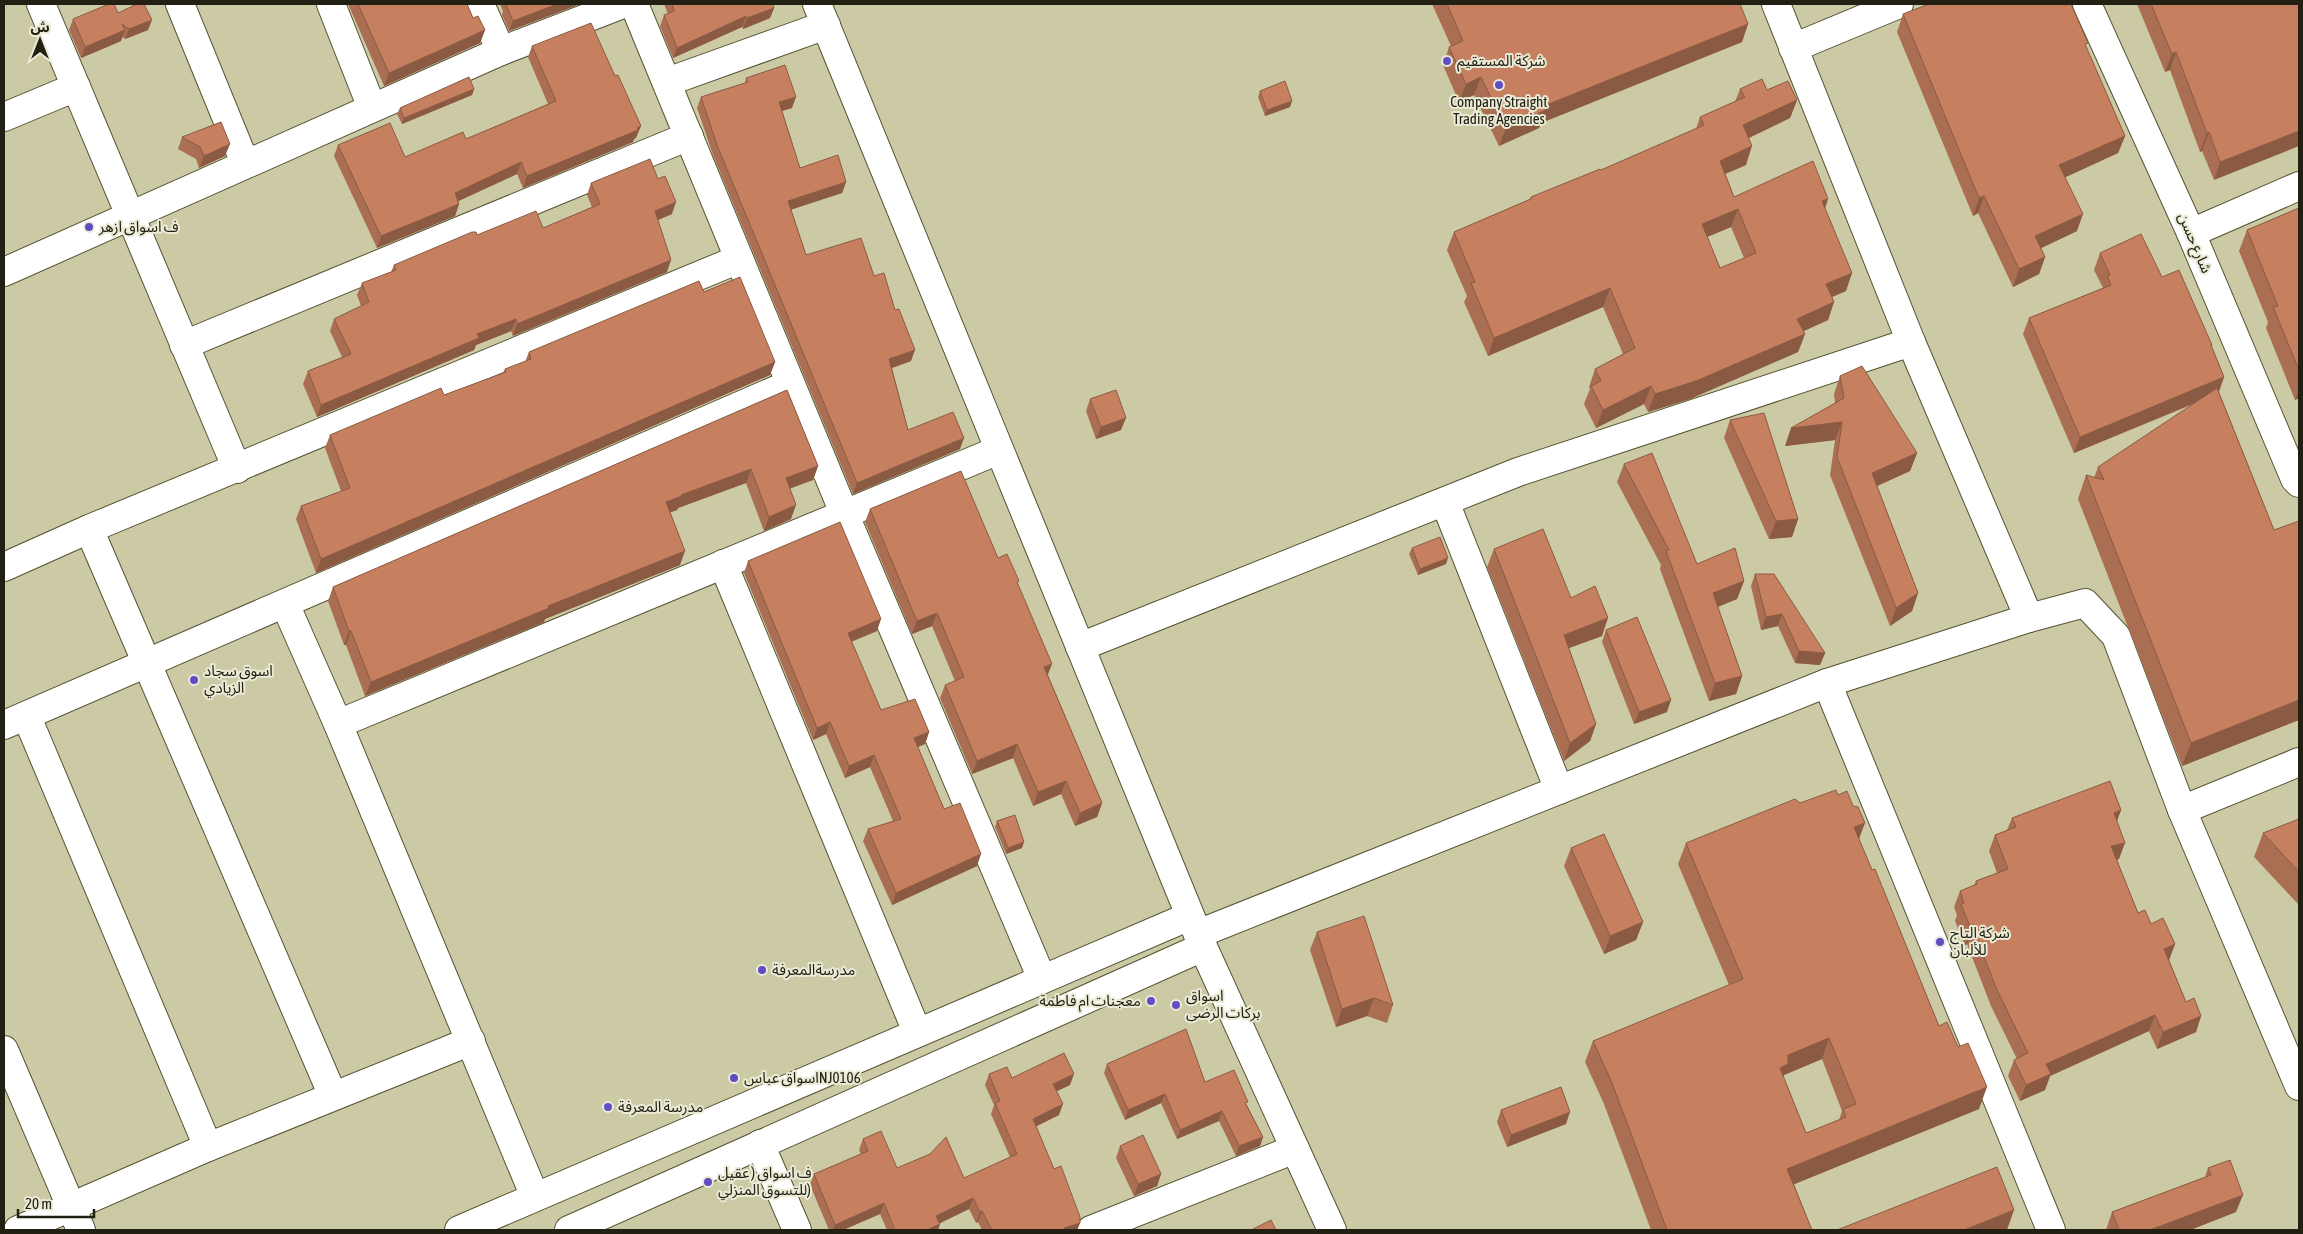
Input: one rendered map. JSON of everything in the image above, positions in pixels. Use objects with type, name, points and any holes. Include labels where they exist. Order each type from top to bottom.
[{"type":"street","points":[[41,4],[237,469]]},
{"type":"street","points":[[180,4],[245,163]]},
{"type":"street","points":[[331,4],[372,108]]},
{"type":"street","points":[[480,4],[501,51]]},
{"type":"street","points":[[4,272],[131,217],[245,163],[501,51],[623,4]]},
{"type":"street","points":[[634,4],[790,384],[1042,979]]},
{"type":"street","points":[[1776,4],[1911,342],[2029,618]]},
{"type":"street","points":[[1793,48],[1899,4]]},
{"type":"street","name":"شارع حسن","points":[[2087,4],[2191,233],[2294,478],[2299,483]]},
{"type":"street","points":[[667,82],[821,15],[1197,932],[1332,1230]]},
{"type":"street","points":[[4,117],[76,87]]},
{"type":"street","points":[[184,344],[689,136]]},
{"type":"street","points":[[2191,233],[2299,186]]},
{"type":"street","points":[[4,568],[89,529],[739,259]]},
{"type":"street","points":[[1080,648],[1518,472],[1911,342]]},
{"type":"street","points":[[208,1146],[15,721],[790,384]]},
{"type":"street","points":[[338,724],[999,450]]},
{"type":"street","points":[[1444,502],[1559,790]]},
{"type":"street","points":[[89,529],[333,1096]]},
{"type":"street","points":[[723,564],[917,1032]]},
{"type":"street","points":[[568,1230],[760,1144],[1197,932],[1827,683],[2029,618],[2085,603],[2116,636],[2182,810],[2299,1086]]},
{"type":"street","points":[[285,604],[338,724],[536,1197]]},
{"type":"street","points":[[1827,683],[2051,1230]]},
{"type":"street","points":[[2182,810],[2299,762]]},
{"type":"street","points":[[459,1230],[1042,979],[1197,932]]},
{"type":"street","points":[[18,1230],[76,1219],[208,1146],[471,1041]]},
{"type":"street","points":[[4,1050],[11,1087],[76,1219]]},
{"type":"street","points":[[760,1144],[797,1230]]},
{"type":"street","points":[[1092,1230],[1295,1149]]},
{"type":"building","points":[[109,4],[114,4],[118,13],[137,4],[144,4],[152,20],[129,29],[122,24],[125,30],[85,47],[73,19]]},
{"type":"building","points":[[358,4],[467,4],[473,18],[478,16],[485,30],[389,73]]},
{"type":"building","points":[[506,4],[557,4],[513,21]]},
{"type":"building","points":[[672,4],[773,4],[774,8],[747,18],[746,16],[677,48],[664,15],[674,11]]},
{"type":"building","points":[[1447,4],[1740,4],[1748,24],[1544,106],[1546,110],[1506,128],[1481,77],[1466,84],[1449,47],[1463,41]]},
{"type":"building","points":[[1929,4],[2071,4],[2088,43],[2085,44],[2125,136],[2059,165],[2083,214],[2035,236],[2045,257],[2019,269],[1984,196],[1979,198],[1903,14]]},
{"type":"building","points":[[2151,4],[2299,4],[2299,131],[2220,162],[2176,52],[2172,54]]},
{"type":"building","points":[[591,23],[615,76],[618,75],[641,126],[637,128],[638,130],[527,176],[521,162],[455,193],[459,204],[381,236],[338,145],[390,123],[405,157],[463,132],[466,139],[556,101],[532,46]]},
{"type":"building","points":[[785,65],[796,97],[779,102],[800,168],[838,155],[846,182],[788,201],[806,255],[861,238],[874,276],[884,273],[895,310],[899,309],[915,350],[889,359],[908,430],[953,412],[964,438],[857,483],[717,145],[701,97],[748,82],[746,78]]},
{"type":"building","points":[[469,77],[474,89],[404,118],[400,108]]},
{"type":"building","points":[[1762,79],[1767,90],[1788,81],[1797,100],[1743,125],[1752,146],[1720,161],[1734,197],[1813,161],[1828,199],[1822,201],[1852,273],[1826,284],[1834,302],[1797,319],[1805,334],[1696,381],[1655,394],[1651,386],[1603,410],[1591,386],[1601,381],[1595,369],[1635,348],[1610,288],[1494,338],[1471,283],[1475,282],[1454,232],[1531,199],[1531,197],[1601,170],[1704,125],[1700,117],[1745,97],[1740,89]],"holes":[[[1738,209],[1756,253],[1720,268],[1702,224]]]},
{"type":"building","points":[[1285,81],[1292,101],[1267,110],[1260,91]]},
{"type":"building","points":[[221,122],[230,144],[204,156],[200,147],[182,137]]},
{"type":"building","points":[[650,159],[658,179],[665,176],[676,202],[655,211],[671,260],[517,324],[516,319],[477,334],[479,338],[321,405],[308,371],[351,354],[334,319],[369,302],[362,283],[396,270],[394,265],[472,232],[476,232],[477,235],[536,211],[543,228],[600,204],[591,183]]},
{"type":"building","points":[[2299,208],[2299,370],[2273,307],[2278,306],[2247,230]]},
{"type":"building","points":[[2141,234],[2162,277],[2179,270],[2224,377],[2080,437],[2029,318],[2111,285],[2107,276],[2110,275],[2100,253]]},
{"type":"building","points":[[740,277],[775,362],[321,559],[301,506],[350,488],[330,435],[441,388],[444,395],[506,372],[505,369],[531,359],[529,352],[699,281],[704,292]]},
{"type":"building","points":[[1862,366],[1917,453],[1872,473],[1918,593],[1896,608],[1837,457],[1842,422],[1791,428],[1844,398],[1840,376]]},
{"type":"building","points":[[2217,388],[2274,530],[2299,521],[2299,700],[2191,743],[2086,475],[2104,480],[2098,467]]},
{"type":"building","points":[[787,390],[818,466],[786,478],[796,505],[769,517],[751,469],[681,495],[666,502],[685,551],[548,606],[549,608],[371,682],[333,587]]},
{"type":"building","points":[[1116,390],[1126,418],[1101,427],[1090,399]]},
{"type":"building","points":[[1764,413],[1798,519],[1776,521],[1730,420]]},
{"type":"building","points":[[1652,453],[1697,564],[1735,548],[1744,581],[1713,593],[1742,676],[1715,683],[1666,551],[1669,550],[1624,464]]},
{"type":"building","points":[[961,471],[998,558],[1007,554],[1019,581],[1017,582],[1052,664],[1044,667],[1102,803],[1080,813],[1066,781],[1038,792],[1017,744],[977,761],[945,685],[964,677],[937,613],[917,621],[870,509]]},
{"type":"building","points":[[840,522],[881,619],[848,633],[881,710],[915,699],[929,732],[914,738],[944,809],[960,803],[981,854],[896,893],[868,829],[901,819],[874,755],[849,766],[830,722],[817,728],[748,561]]},
{"type":"building","points":[[1543,529],[1571,598],[1595,586],[1608,618],[1564,635],[1596,724],[1570,743],[1494,549]]},
{"type":"building","points":[[1440,537],[1448,558],[1420,569],[1412,548]]},
{"type":"building","points":[[1755,574],[1774,574],[1825,653],[1799,651],[1782,614],[1766,617]]},
{"type":"building","points":[[1637,617],[1671,700],[1639,712],[1606,630]]},
{"type":"building","points":[[2110,781],[2121,810],[2114,813],[2125,843],[2111,846],[2138,913],[2145,910],[2151,924],[2163,918],[2175,944],[2164,949],[2186,1002],[2194,998],[2201,1016],[2163,1032],[2155,1015],[2046,1064],[2051,1074],[2026,1085],[2014,1060],[2028,1053],[1997,990],[1973,928],[1971,929],[1961,904],[1964,903],[1960,891],[1977,884],[1976,881],[2008,869],[1995,835],[2016,827],[2012,818]]},
{"type":"building","points":[[1836,790],[1838,795],[1847,791],[1853,806],[1858,807],[1865,823],[1854,827],[1872,870],[1875,869],[1939,1026],[1947,1022],[1958,1047],[1968,1043],[1987,1087],[1787,1169],[1812,1230],[1667,1230],[1612,1083],[1593,1041],[1743,979],[1686,843],[1795,799],[1800,803]],"holes":[[[1829,1038],[1856,1104],[1843,1109],[1846,1117],[1806,1133],[1780,1068],[1788,1064],[1788,1055]]]},
{"type":"building","points":[[1015,815],[1024,842],[1008,848],[997,821]]},
{"type":"building","points":[[2299,819],[2299,872],[2263,833]]},
{"type":"building","points":[[1604,834],[1643,922],[1610,936],[1571,848]]},
{"type":"building","points":[[1364,916],[1393,1005],[1374,998],[1342,1009],[1317,932]]},
{"type":"building","points":[[1186,1029],[1205,1082],[1234,1070],[1248,1102],[1245,1103],[1263,1137],[1239,1146],[1222,1111],[1180,1130],[1165,1094],[1128,1110],[1107,1064]]},
{"type":"building","points":[[1064,1053],[1074,1074],[1053,1084],[1063,1104],[1033,1119],[1054,1169],[1061,1166],[1080,1217],[1080,1223],[1064,1228],[1065,1230],[992,1230],[973,1198],[936,1216],[940,1224],[927,1230],[895,1230],[884,1203],[835,1225],[814,1174],[868,1151],[863,1139],[881,1131],[897,1168],[930,1154],[946,1137],[964,1178],[1017,1154],[995,1103],[1000,1101],[989,1074],[1007,1067],[1012,1078]]},
{"type":"building","points":[[1561,1087],[1570,1112],[1511,1135],[1501,1110]]},
{"type":"building","points":[[1143,1135],[1161,1174],[1138,1184],[1120,1146]]},
{"type":"building","points":[[2230,1160],[2243,1195],[2150,1230],[2119,1230],[2112,1212],[2211,1175],[2208,1168]]},
{"type":"building","points":[[1997,1167],[2014,1210],[1964,1230],[1837,1230]]},
{"type":"building","points":[[1271,1220],[1276,1230],[1251,1230]]},
{"type":"place","name":"شركة المستقيم","points":[[1447,61]]},
{"type":"place","name":"Company Straight Trading Agencies","points":[[1499,85]]},
{"type":"place","name":"ف اسواق ازهر","points":[[89,227]]},
{"type":"place","name":"اسوق سجاد الزيادي","points":[[194,680]]},
{"type":"place","name":"شركة التاج للألبان","points":[[1940,942]]},
{"type":"place","name":"مدرسةالمعرفة","points":[[762,970]]},
{"type":"place","name":"معجنات ام فاطمة","points":[[1151,1001]]},
{"type":"place","name":"اسواق بركات الرضى","points":[[1176,1005]]},
{"type":"place","name":"اسواق عباسNJ0106","points":[[734,1078]]},
{"type":"place","name":"مدرسة المعرفة","points":[[608,1107]]},
{"type":"place","name":"ف اسواق ( عقيل للتسوق المنزلي)","points":[[708,1182]]}]
